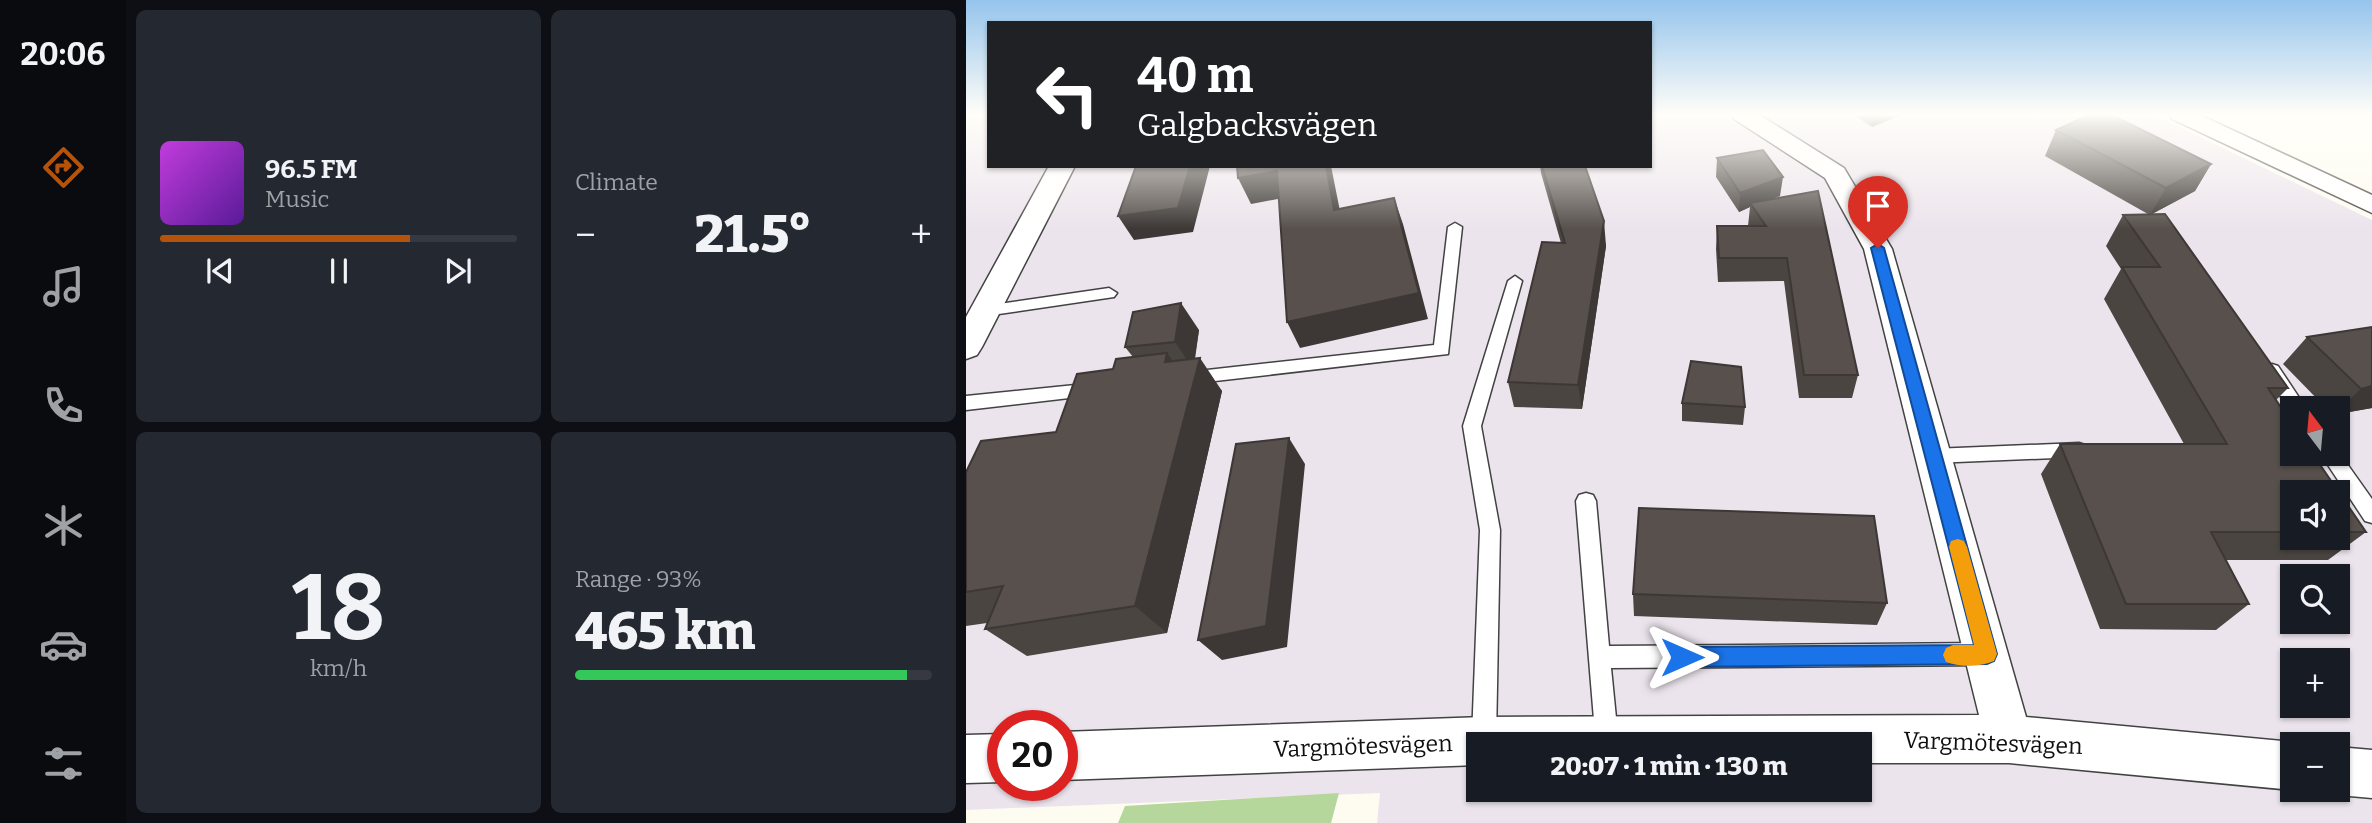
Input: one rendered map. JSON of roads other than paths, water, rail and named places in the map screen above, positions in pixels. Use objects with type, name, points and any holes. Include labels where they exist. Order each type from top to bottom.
[{"type":"street","points":[[1803,152],[1835,173],[1878,248],[2009,739]]},
{"type":"street","points":[[2261,152],[2372,205]]},
{"type":"street","points":[[966,347],[1061,168]]},
{"type":"street","name":"Vargmötesvägen","points":[[1872,739],[2009,739],[2280,765]]},
{"type":"street","name":"Vargmötesvägen","points":[[1078,755],[1466,742]]},
{"type":"street","points":[[966,759],[987,758]]},
{"type":"street","points":[[2350,772],[2372,774]]},
{"type":"lane","points":[[1170,380],[1442,350],[1455,227]]},
{"type":"lane","points":[[1484,732],[1490,530],[1472,426],[1516,281]]},
{"type":"lane","points":[[985,311],[1109,293]]},
{"type":"lane","points":[[2259,352],[2289,396]]},
{"type":"lane","points":[[966,403],[1116,386]]},
{"type":"lane","points":[[1933,456],[2095,450]]},
{"type":"lane","points":[[2338,466],[2372,515]]},
{"type":"lane","points":[[1586,501],[1605,732]]},
{"type":"lane","points":[[1599,657],[1987,654]]}]
